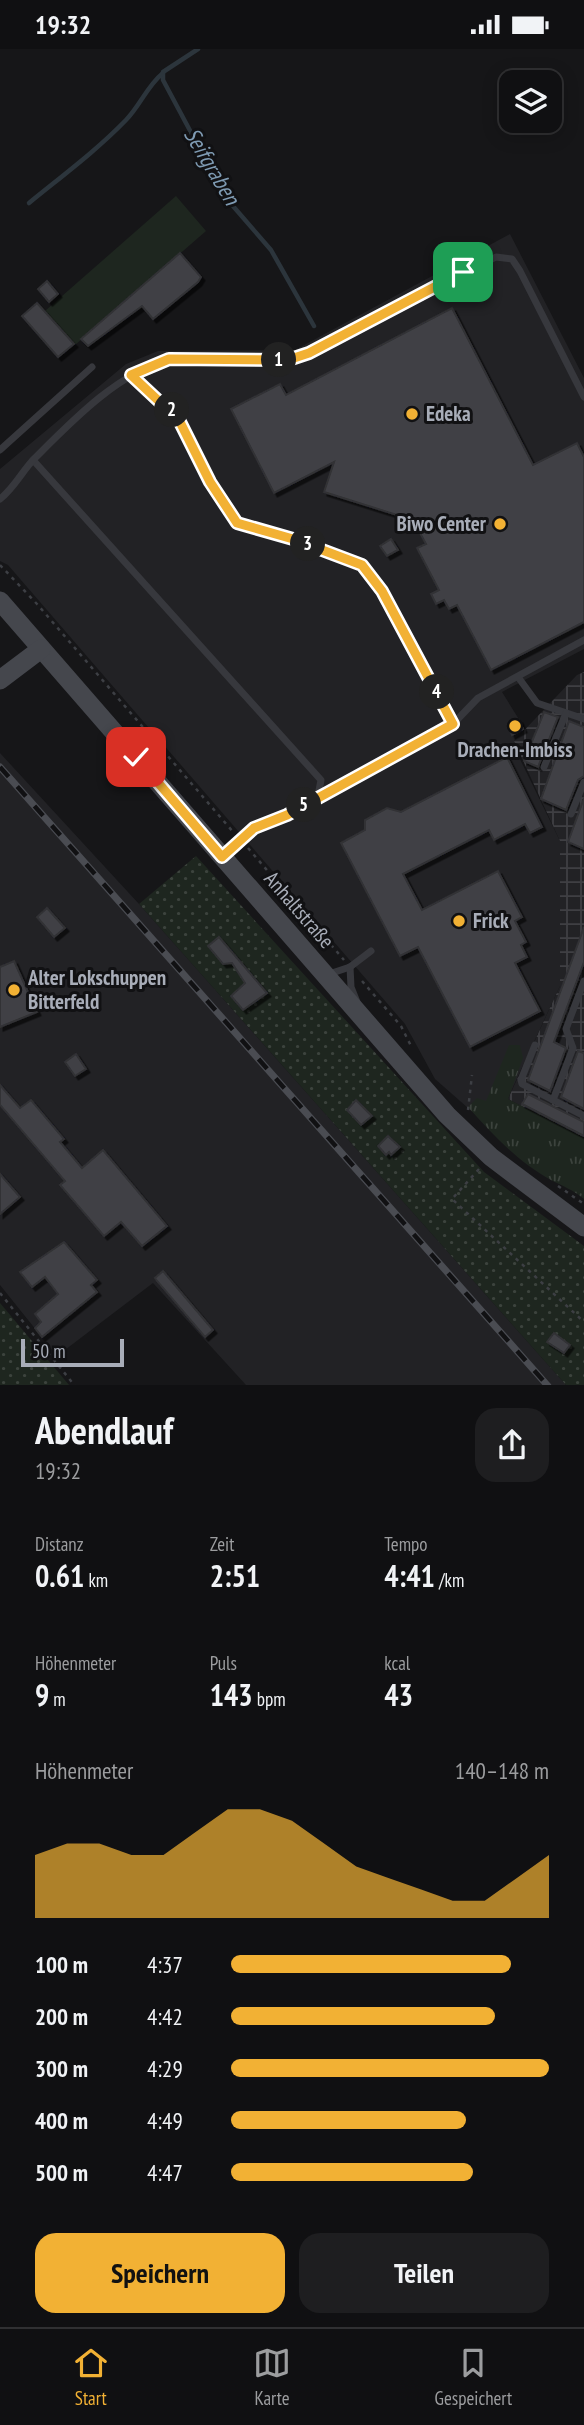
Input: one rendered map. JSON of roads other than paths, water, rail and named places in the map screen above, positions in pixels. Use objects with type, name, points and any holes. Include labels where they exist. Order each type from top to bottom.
[{"type":"street","name":"Anhaltstraße","points":[[0,601],[447,1115],[491,1157],[584,1227]]},
{"type":"street","points":[[0,680],[41,649]]},
{"type":"lane","points":[[0,499],[13,489],[33,460],[131,375],[169,359],[288,360],[309,353],[496,257],[512,259],[520,271],[584,397]]},
{"type":"lane","points":[[0,450],[92,367]]},
{"type":"lane","points":[[131,375],[179,420],[216,493],[237,523],[293,539],[362,565],[382,591],[453,724]]},
{"type":"lane","points":[[33,460],[321,779],[318,796]]},
{"type":"lane","points":[[222,857],[254,828],[271,823],[453,724],[478,698],[584,640]]},
{"type":"lane","points":[[518,677],[537,703],[584,719]]},
{"type":"lane","points":[[544,767],[566,713]]},
{"type":"lane","points":[[571,814],[584,782]]},
{"type":"lane","points":[[326,976],[350,967],[371,951]]},
{"type":"lane","points":[[350,967],[351,987],[360,1016]]},
{"type":"lane","points":[[553,1100],[573,1048],[566,1029],[584,981]]},
{"type":"lane","points":[[535,1045],[521,1080],[522,1084],[584,1117]]},
{"type":"waterway","name":"Seifgraben","points":[[198,49],[163,72],[163,80],[226,198],[271,250],[314,326]]},
{"type":"waterway","points":[[29,203],[115,131],[163,73]]},
{"type":"railway","points":[[0,767],[547,1385]]},
{"type":"place","name":"Edeka","points":[[412,414]]},
{"type":"place","name":"Biwo Center","points":[[500,524]]},
{"type":"place","name":"Drachen-Imbiss","points":[[515,726]]},
{"type":"place","name":"Frick","points":[[459,921]]},
{"type":"place","name":"Alter Lokschuppen Bitterfeld","points":[[14,990]]}]
